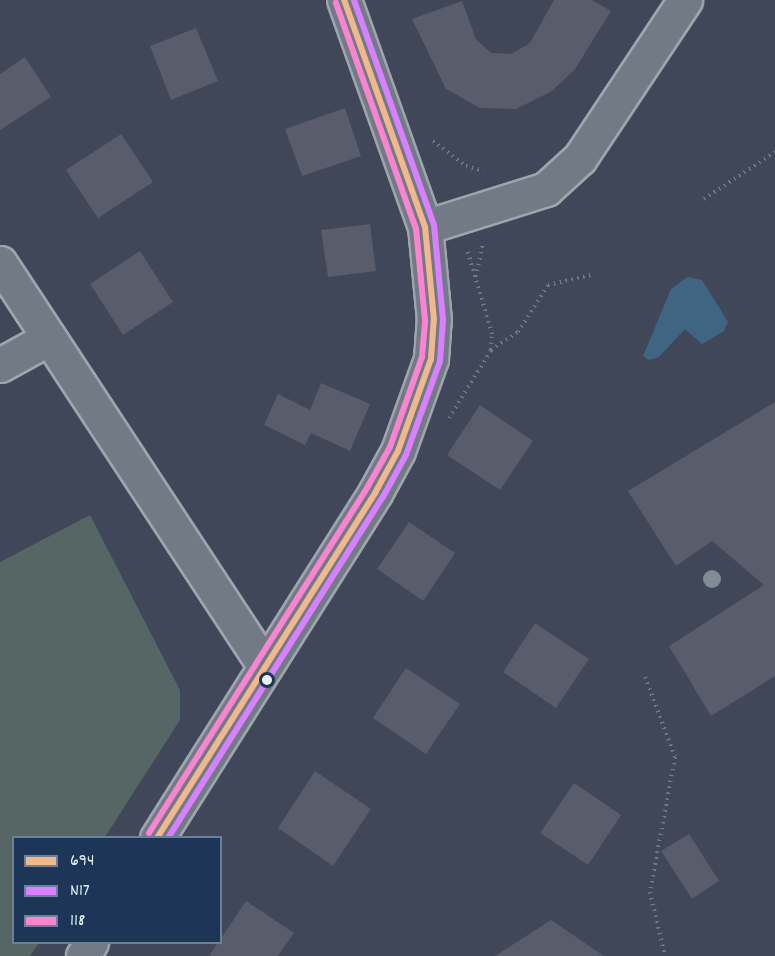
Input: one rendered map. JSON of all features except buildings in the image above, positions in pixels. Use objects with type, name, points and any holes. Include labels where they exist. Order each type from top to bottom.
[{"type":"street","points":[[158,836],[375,493],[416,410],[431,359],[434,320],[425,227],[344,0]]},
{"type":"street","points":[[425,227],[546,189],[580,158],[685,0]]},
{"type":"street","points":[[0,263],[264,666]]},
{"type":"street","points":[[0,365],[49,338]]},
{"type":"path","points":[[704,200],[775,152]]},
{"type":"path","points":[[491,350],[518,332],[548,285],[591,275]]},
{"type":"path","points":[[645,677],[675,757],[650,892],[665,956]]},
{"type":"shaded area","points":[[90,515],[180,690],[180,720],[106,836],[12,836],[12,944],[38,944],[30,956],[0,956],[0,562]]},
{"type":"water","points":[[687,277],[702,280],[728,322],[724,331],[702,344],[685,329],[659,357],[649,360],[643,356],[671,289]]},
{"type":"transit line","name":"694","points":[[158,836],[375,493],[398,451],[431,359],[434,320],[425,227],[344,0]]},
{"type":"transit line","name":"N17","points":[[169,836],[383,497],[406,455],[440,361],[443,320],[434,225],[354,0]]},
{"type":"transit line","name":"118","points":[[149,833],[367,488],[390,447],[422,357],[425,320],[416,229],[336,3]]}]
